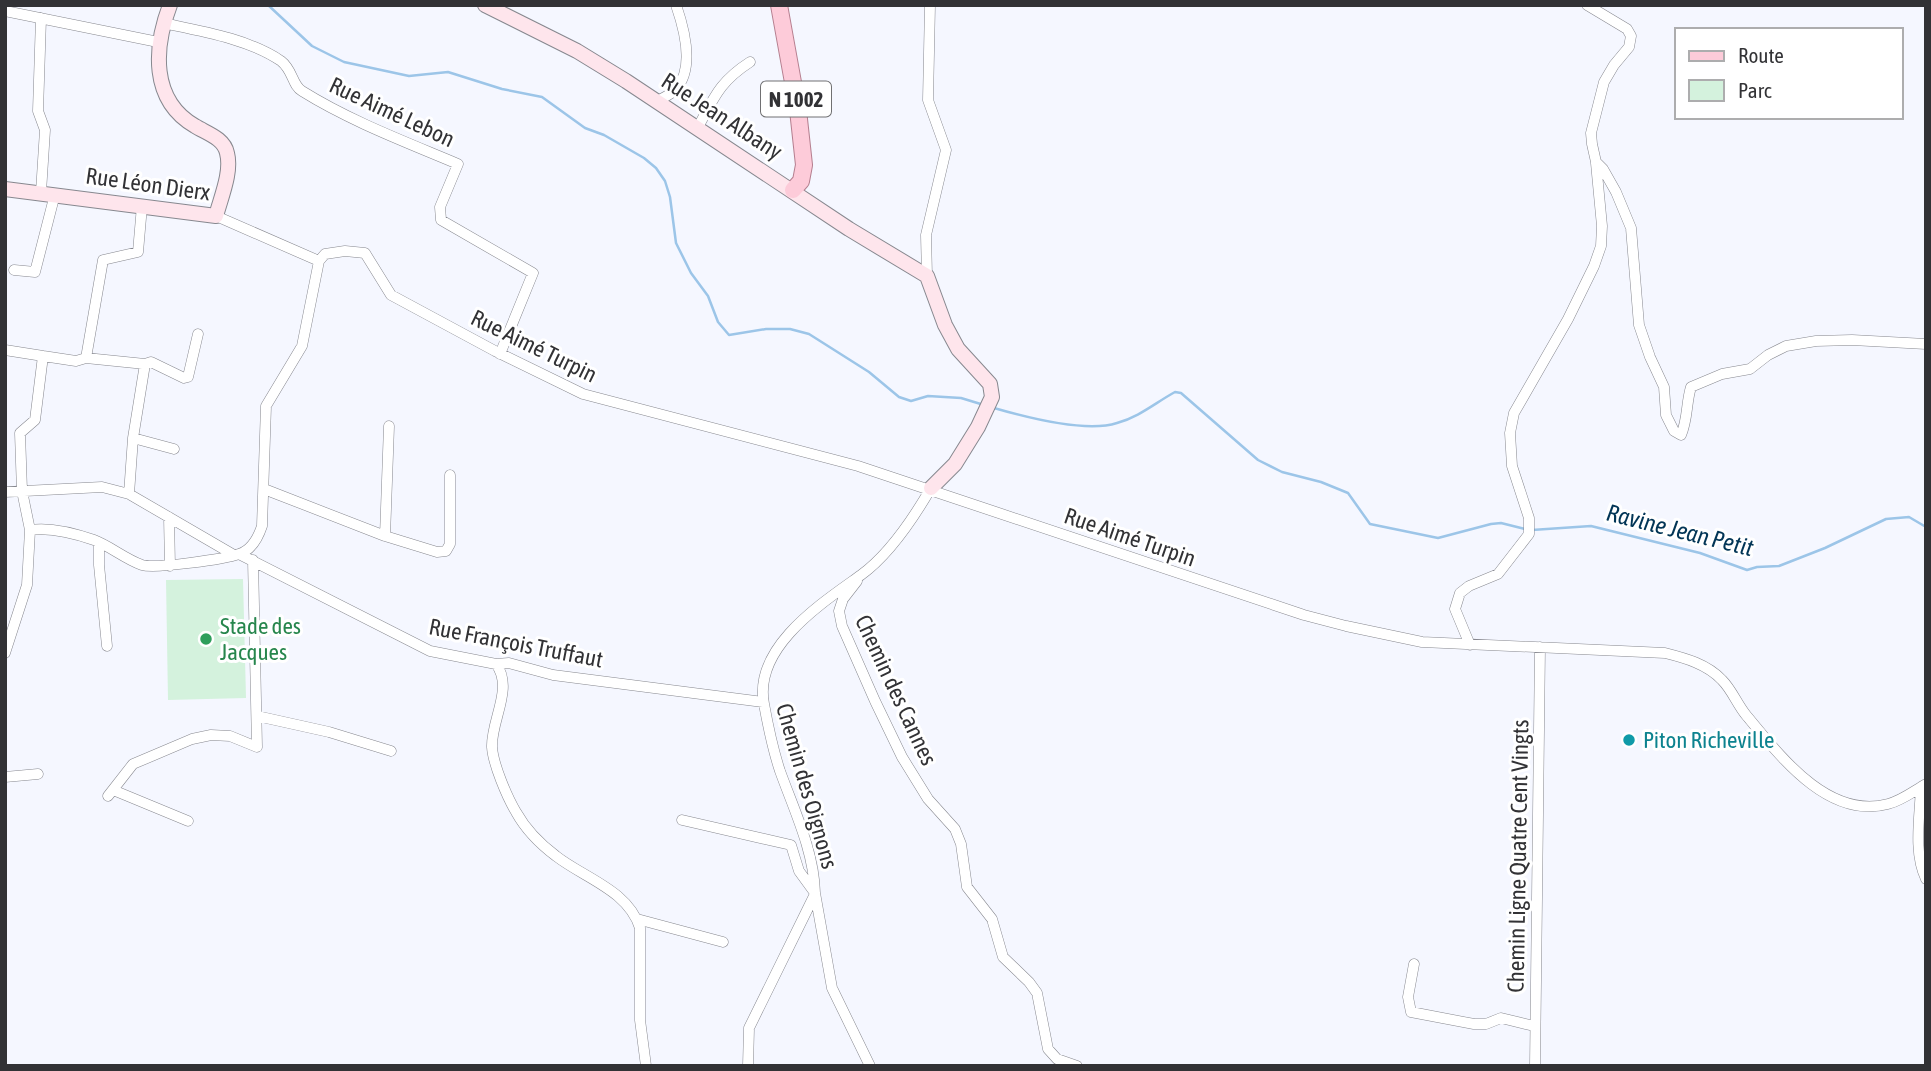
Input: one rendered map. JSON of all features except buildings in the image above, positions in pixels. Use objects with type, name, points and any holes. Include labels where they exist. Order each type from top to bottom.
[{"type":"main road","name":"N 1002","points":[[779,5],[799,110],[804,165],[800,181],[793,190]]},
{"type":"street","points":[[170,5],[159,43],[159,74],[170,101],[184,119],[221,141],[228,152],[228,170],[216,216]]},
{"type":"street","name":"Rue Jean Albany","points":[[485,5],[577,51],[849,229],[927,276]]},
{"type":"street","points":[[657,101],[675,91],[685,72],[684,36],[676,5]]},
{"type":"street","points":[[930,5],[928,100],[946,150],[926,235],[927,276],[951,337],[958,349],[990,384],[989,404],[955,464],[931,488]]},
{"type":"street","points":[[1470,645],[1455,609],[1460,593],[1469,586],[1498,574],[1530,530],[1512,466],[1510,433],[1514,414],[1568,319],[1601,246],[1602,226],[1591,133],[1604,82],[1629,47],[1631,36],[1627,29],[1587,5]]},
{"type":"street","points":[[5,11],[159,43]]},
{"type":"street","points":[[14,271],[35,272],[48,193],[45,130],[38,111],[41,18]]},
{"type":"street","name":"Rue Aimé Lebon","points":[[163,23],[204,31],[267,53],[287,66],[299,89],[371,126],[458,164],[440,207],[441,220],[533,273],[500,354]]},
{"type":"street","points":[[697,129],[721,85],[731,74],[750,62]]},
{"type":"street","points":[[1596,162],[1616,192],[1631,228],[1639,325],[1664,387],[1666,415],[1674,431],[1681,435],[1687,421],[1687,402],[1691,387],[1722,374],[1750,369],[1768,355],[1786,346],[1816,341],[1852,340],[1926,344]]},
{"type":"street","name":"Rue Léon Dierx","points":[[5,189],[216,216],[318,261]]},
{"type":"street","points":[[86,358],[103,260],[138,252],[142,206]]},
{"type":"street","name":"Rue Aimé Turpin","points":[[318,261],[325,254],[345,251],[365,253],[391,295],[500,354],[583,394],[858,466],[931,488],[1079,541],[1304,615],[1422,642],[1665,653],[1686,658],[1706,667],[1722,679],[1745,713],[1815,789],[1836,800],[1864,806],[1889,804],[1923,785]]},
{"type":"street","points":[[30,530],[44,528],[99,543],[144,566],[170,566],[237,555],[251,547],[262,526],[266,406],[302,346],[318,261]]},
{"type":"street","points":[[5,350],[76,361],[86,358],[145,364],[151,362],[184,378],[188,377],[198,334]]},
{"type":"street","points":[[5,653],[27,585],[30,530],[22,491],[20,433],[35,420],[43,356]]},
{"type":"street","points":[[129,494],[145,364]]},
{"type":"street","points":[[385,536],[389,426]]},
{"type":"street","points":[[134,438],[174,449]]},
{"type":"street","points":[[264,489],[385,536],[437,552],[446,551],[450,544],[450,475]]},
{"type":"street","name":"Rue François Truffaut","points":[[5,492],[102,487],[129,494],[237,555],[253,560],[430,651],[496,664],[509,663],[552,675],[763,702]]},
{"type":"street","name":"Chemin des Oignons","points":[[870,1066],[832,988],[815,893],[815,878],[804,836],[779,768],[762,689],[779,646],[795,625],[861,575],[905,528],[931,488]]},
{"type":"street","points":[[169,517],[170,566]]},
{"type":"street","points":[[99,543],[107,646]]},
{"type":"street","points":[[188,821],[110,793],[133,764],[192,739],[211,735],[230,736],[257,747],[253,560]]},
{"type":"street","name":"Chemin des Cannes","points":[[861,575],[842,599],[839,611],[842,626],[902,757],[928,799],[955,829],[961,844],[967,887],[992,919],[1003,957],[1037,993],[1048,1049],[1057,1059],[1077,1066]]},
{"type":"street","name":"Chemin Ligne Quatre Cent Vingts","points":[[1535,1066],[1540,648]]},
{"type":"street","points":[[496,664],[502,671],[503,685],[492,751],[516,812],[542,844],[557,857],[627,903],[637,919],[640,928],[640,1020],[646,1066]]},
{"type":"street","points":[[257,716],[329,732],[391,751]]},
{"type":"street","points":[[5,777],[38,775]]},
{"type":"street","points":[[1923,785],[1918,844],[1921,869],[1926,879]]},
{"type":"street","points":[[682,820],[790,845],[799,871],[815,893],[749,1028],[748,1066]]},
{"type":"street","points":[[637,919],[723,942]]},
{"type":"street","points":[[1414,964],[1408,997],[1411,1012],[1474,1024],[1486,1024],[1501,1018],[1534,1026]]},
{"type":"green space","name":"Stade des Jacques","points":[[243,579],[246,698],[168,700],[166,580]]},
{"type":"waterway","name":"Ravine Jean Petit","points":[[268,5],[312,46],[344,62],[409,76],[448,72],[502,89],[542,97],[585,128],[604,135],[644,158],[656,168],[665,181],[670,197],[676,243],[691,273],[708,296],[718,322],[729,335],[766,329],[790,329],[809,334],[869,372],[899,397],[911,401],[928,396],[961,398],[984,405]]},
{"type":"waterway","name":"Ravine Jean Petit","points":[[994,408],[1056,423],[1104,426],[1140,413],[1175,392],[1181,393],[1258,460],[1282,472],[1321,482],[1348,493],[1370,524],[1438,538],[1491,524],[1501,523],[1525,529]]},
{"type":"waterway","name":"Ravine Jean Petit","points":[[1532,530],[1591,526],[1700,553],[1747,570],[1779,566],[1886,519],[1909,517],[1926,527]]},
{"type":"place","name":"Stade des Jacques","points":[[206,639]]},
{"type":"place","name":"Piton Richeville","points":[[1629,740]]}]
